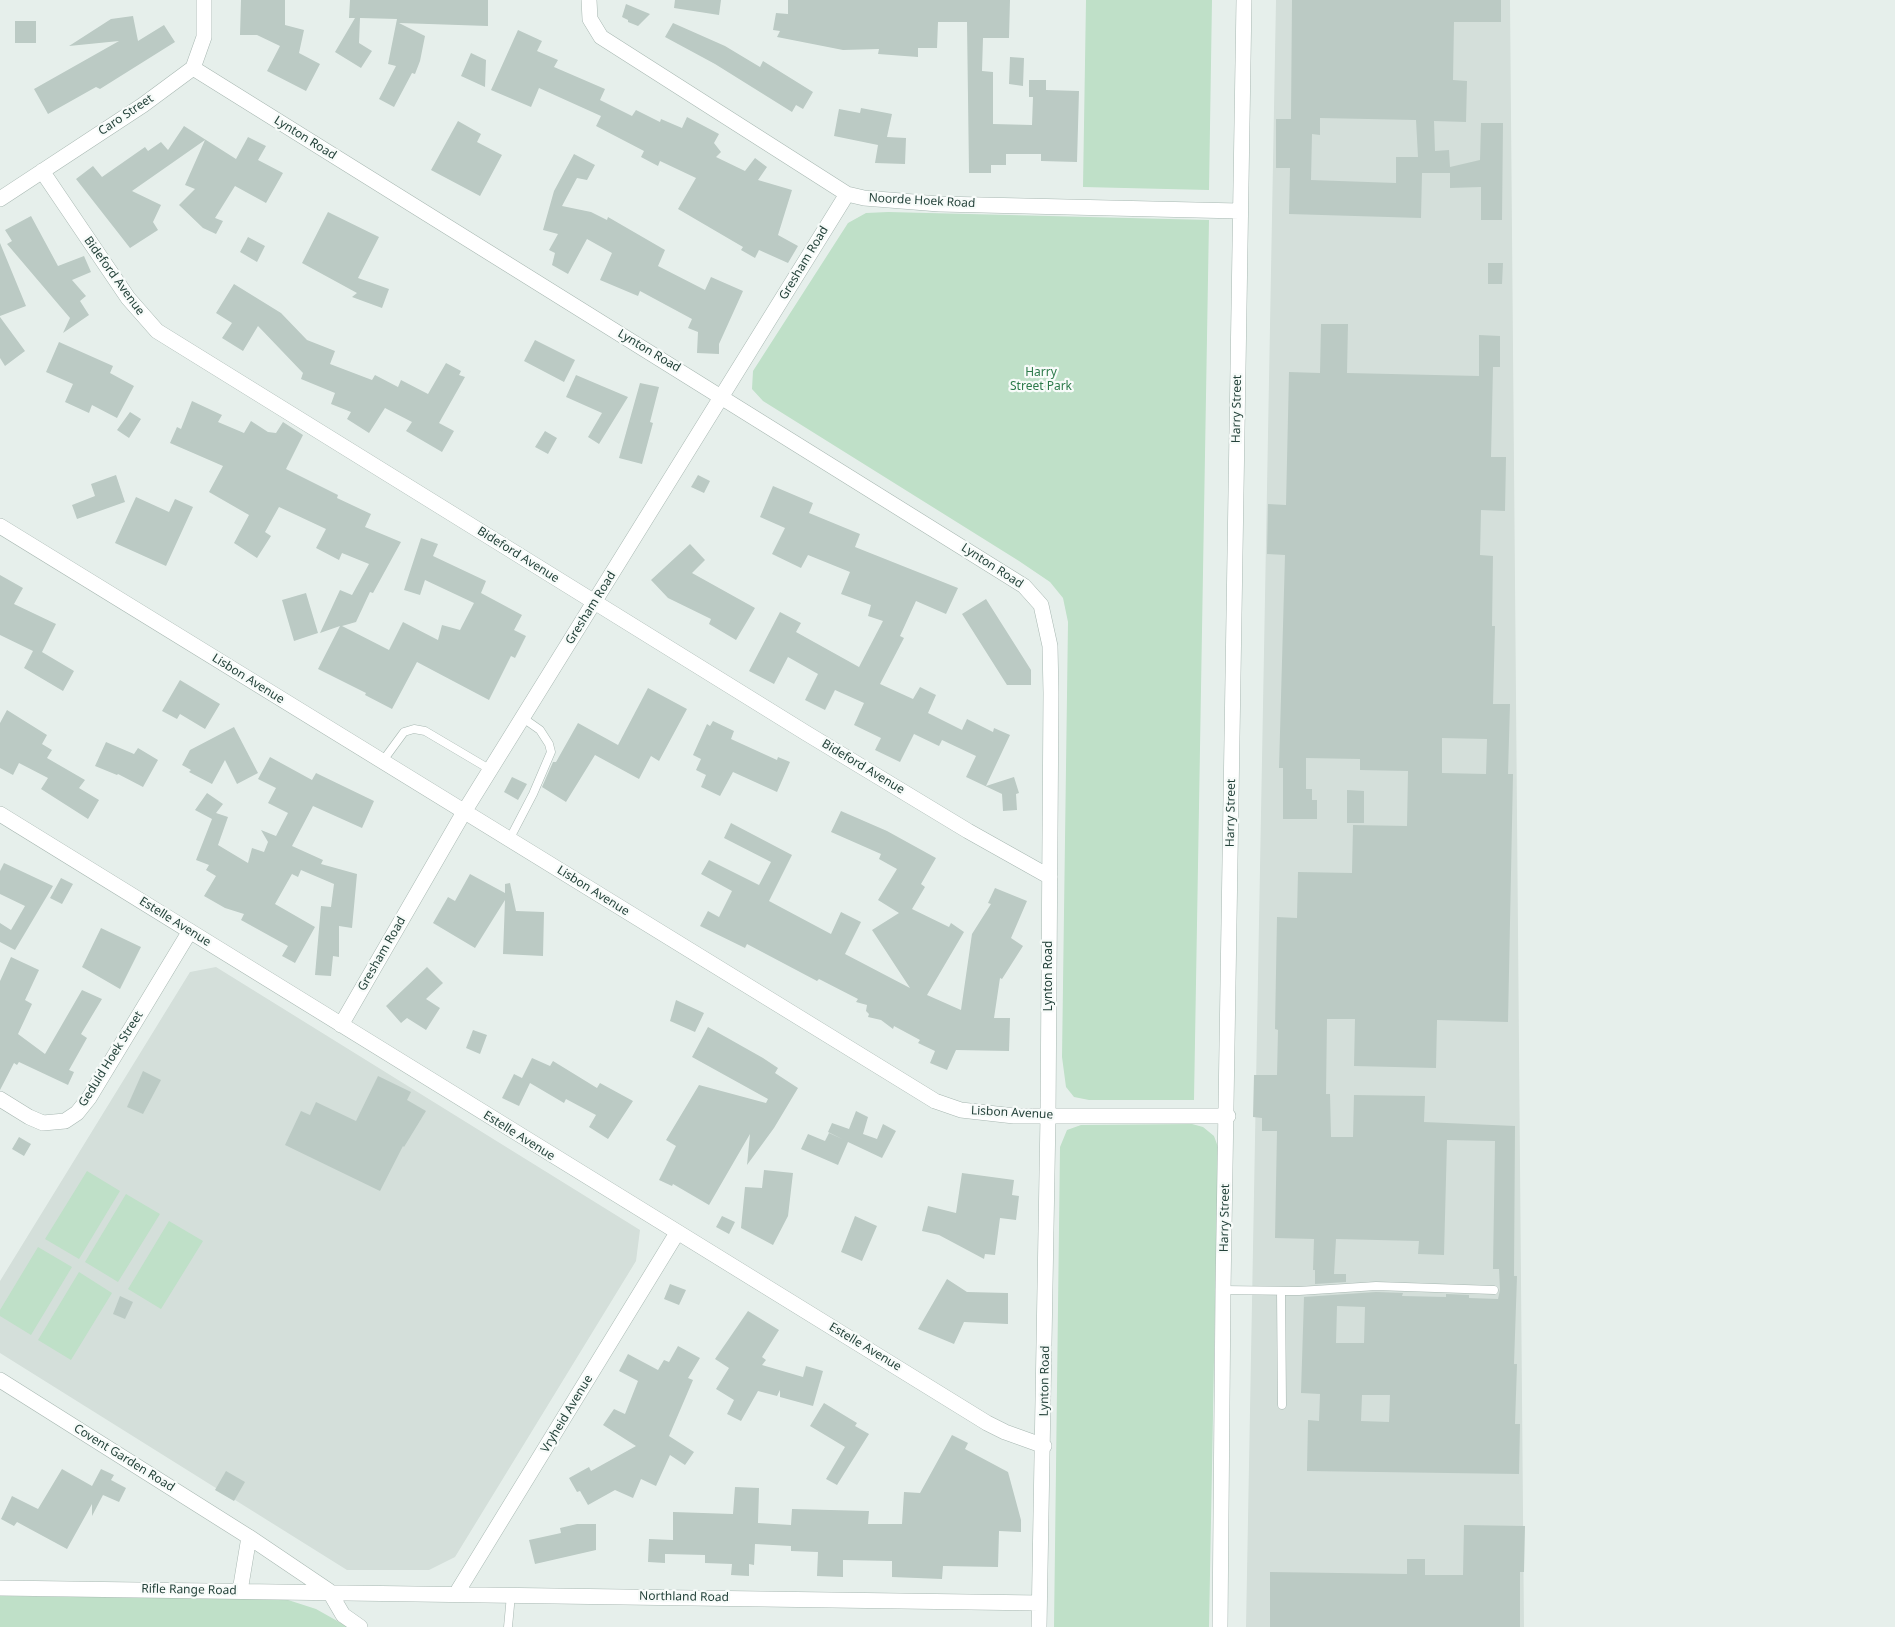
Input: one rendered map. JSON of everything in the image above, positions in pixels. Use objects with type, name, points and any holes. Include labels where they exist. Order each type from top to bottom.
[{"type":"street","points":[[193,68],[204,37],[204,0]]},
{"type":"street","name":"Noorde Hoek Road","points":[[589,0],[590,19],[601,37],[846,194],[864,198],[939,204],[1239,211]]},
{"type":"street","name":"Harry Street","points":[[1220,1627],[1223,1290],[1228,1116],[1239,211],[1244,0]]},
{"type":"street","name":"Caro Street","points":[[0,199],[143,105],[193,68]]},
{"type":"street","name":"Lynton Road","points":[[193,68],[723,396],[1024,586],[1037,598],[1045,615],[1050,646],[1048,1116],[1044,1446],[1039,1627]]},
{"type":"street","name":"Bideford Avenue","points":[[42,172],[128,298],[157,331],[594,603],[960,826],[1050,877]]},
{"type":"street","name":"Gresham Road","points":[[341,1025],[464,812],[723,396],[846,194]]},
{"type":"street","name":"Lisbon Avenue","points":[[0,526],[935,1101],[949,1107],[976,1112],[1048,1116],[1228,1116]]},
{"type":"street","name":"Estelle Avenue","points":[[0,814],[987,1423],[1005,1432],[1044,1446]]},
{"type":"street","name":"Geduld Hoek Street","points":[[0,1099],[29,1117],[43,1123],[65,1121],[77,1113],[89,1098],[190,931]]},
{"type":"street","name":"Vryheid Avenue","points":[[456,1594],[677,1233]]},
{"type":"street","name":"Covent Garden Road","points":[[0,1380],[249,1537],[329,1591]]},
{"type":"street","points":[[240,1591],[249,1537]]},
{"type":"street","name":"Rifle Range Road","points":[[0,1588],[329,1591]]},
{"type":"street","points":[[329,1591],[343,1615],[360,1627]]},
{"type":"street","name":"Northland Road","points":[[329,1591],[1039,1603]]},
{"type":"lane","points":[[509,840],[533,794],[551,752],[549,744],[540,730],[523,718]]},
{"type":"lane","points":[[382,762],[404,732],[414,729],[424,731],[491,770]]},
{"type":"lane","points":[[1223,1290],[1281,1291],[1376,1286],[1494,1290]]},
{"type":"lane","points":[[1281,1291],[1282,1405]]},
{"type":"lane","points":[[508,1627],[511,1595]]},
{"type":"shaded area","points":[[1276,0],[1510,0],[1524,1627],[1246,1627]]},
{"type":"shaded area","points":[[216,967],[640,1230],[636,1261],[455,1557],[429,1570],[347,1570],[0,1353],[0,1281],[190,972]]},
{"type":"green space","points":[[1086,0],[1212,0],[1209,190],[1083,187]]},
{"type":"green space","name":"Harry Street Park","points":[[866,213],[1209,220],[1194,1100],[1089,1100],[1074,1097],[1066,1087],[1062,1057],[1068,622],[1063,598],[1050,582],[1019,561],[763,401],[752,389],[753,371],[848,223]]},
{"type":"green space","points":[[1192,1124],[1203,1127],[1214,1136],[1218,1147],[1209,1627],[1054,1627],[1060,1147],[1067,1130],[1081,1125]]},
{"type":"green space","points":[[87,1171],[120,1191],[79,1259],[45,1239]]},
{"type":"green space","points":[[126,1194],[160,1214],[118,1282],[85,1262]]},
{"type":"green space","points":[[169,1221],[203,1241],[161,1309],[128,1289]]},
{"type":"green space","points":[[38,1247],[72,1267],[31,1335],[0,1316],[0,1310]]},
{"type":"green space","points":[[79,1272],[112,1293],[71,1360],[38,1340]]},
{"type":"green space","points":[[0,1596],[285,1599],[316,1609],[348,1627],[0,1627]]},
{"type":"building","points":[[241,0],[285,0],[285,25],[304,30],[299,53],[320,64],[306,91],[267,71],[280,46],[257,35],[240,35]]},
{"type":"building","points":[[350,0],[488,0],[488,26],[399,23],[425,36],[420,61],[415,74],[412,73],[394,107],[379,99],[396,66],[388,64],[397,19],[360,18],[359,43],[372,51],[361,68],[335,52],[355,18],[349,18]]},
{"type":"building","points":[[675,0],[721,0],[719,15],[674,8]]},
{"type":"building","points":[[788,0],[1010,0],[1009,38],[983,38],[982,71],[993,72],[993,124],[1032,125],[1033,97],[1029,97],[1029,80],[1046,80],[1046,90],[1079,91],[1077,162],[1041,161],[1041,154],[1006,154],[1006,165],[991,165],[991,173],[969,173],[967,22],[938,22],[937,48],[918,48],[918,57],[878,54],[879,49],[843,50],[777,37],[780,31],[773,30],[776,13],[788,14]]},
{"type":"building","points":[[1292,0],[1501,0],[1501,22],[1454,22],[1453,80],[1467,81],[1466,122],[1434,121],[1435,151],[1449,150],[1450,167],[1480,160],[1481,123],[1503,123],[1502,220],[1481,220],[1481,187],[1450,188],[1450,173],[1422,173],[1421,218],[1289,214],[1290,168],[1276,168],[1276,119],[1291,119]],"holes":[[[1320,118],[1416,120],[1418,157],[1396,157],[1396,183],[1311,180],[1312,134],[1320,135]]]},
{"type":"building","points":[[626,4],[650,14],[638,26],[628,22],[628,20],[622,17]]},
{"type":"building","points":[[133,16],[138,41],[164,25],[175,42],[100,89],[96,87],[48,114],[34,89],[119,41],[69,46],[111,19]]},
{"type":"building","points":[[15,21],[36,21],[36,43],[15,43]]},
{"type":"building","points":[[673,23],[725,46],[760,67],[763,61],[813,92],[803,109],[796,105],[792,112],[715,64],[665,37]]},
{"type":"building","points":[[518,30],[542,41],[537,51],[558,60],[554,67],[605,89],[600,100],[632,116],[636,110],[660,122],[661,119],[682,128],[687,117],[719,134],[714,143],[721,152],[716,157],[745,171],[755,158],[767,167],[758,180],[792,190],[778,235],[798,246],[788,263],[759,250],[755,258],[741,250],[743,247],[678,209],[696,178],[660,161],[658,166],[641,157],[644,151],[596,126],[601,116],[539,88],[531,107],[491,90]]},
{"type":"building","points":[[471,53],[486,60],[485,87],[461,76]]},
{"type":"building","points":[[1010,57],[1024,58],[1023,86],[1009,84]]},
{"type":"building","points":[[861,108],[892,114],[887,137],[906,138],[905,164],[875,163],[878,145],[834,136],[839,109],[860,113]]},
{"type":"building","points":[[458,121],[481,134],[477,142],[502,155],[480,196],[431,170]]},
{"type":"building","points":[[184,126],[236,159],[248,137],[266,146],[258,160],[283,173],[266,203],[235,186],[215,218],[223,221],[216,234],[203,228],[179,205],[195,189],[185,185],[205,140],[132,191],[161,205],[153,222],[158,230],[130,248],[76,179],[93,166],[102,177],[145,147],[148,151],[161,142],[168,150]]},
{"type":"building","points":[[574,154],[595,165],[587,180],[577,178],[562,206],[591,212],[607,220],[608,217],[665,250],[658,266],[705,290],[711,277],[743,291],[719,344],[719,354],[697,353],[698,332],[688,328],[692,319],[640,291],[638,296],[600,280],[612,253],[587,239],[568,274],[552,265],[555,253],[549,250],[558,234],[543,230],[554,191]]},
{"type":"building","points":[[328,212],[379,237],[358,278],[389,289],[382,308],[352,297],[357,293],[302,263]]},
{"type":"building","points":[[31,216],[58,266],[84,256],[91,272],[72,280],[86,296],[80,301],[89,315],[63,333],[70,318],[7,244],[12,241],[5,230]]},
{"type":"building","points":[[248,237],[265,246],[257,262],[240,252]]},
{"type":"building","points":[[0,243],[26,306],[0,316]]},
{"type":"building","points":[[1488,263],[1503,263],[1502,284],[1488,284]]},
{"type":"building","points":[[234,284],[281,313],[307,340],[335,351],[330,364],[372,380],[375,375],[398,387],[401,380],[428,394],[446,363],[461,371],[459,375],[465,377],[439,423],[454,431],[442,452],[406,431],[412,422],[385,408],[369,433],[347,419],[351,412],[331,404],[335,393],[301,379],[303,373],[258,326],[243,351],[222,338],[232,323],[216,313]]},
{"type":"building","points":[[0,317],[25,351],[5,366],[0,358]]},
{"type":"building","points":[[1321,324],[1348,324],[1347,373],[1479,376],[1479,335],[1500,336],[1500,367],[1493,367],[1491,457],[1506,457],[1505,511],[1481,510],[1480,555],[1493,556],[1492,626],[1495,626],[1493,704],[1510,704],[1508,774],[1513,774],[1508,1022],[1437,1020],[1436,1068],[1354,1066],[1355,1019],[1327,1019],[1326,1094],[1330,1094],[1331,1137],[1353,1137],[1354,1095],[1425,1096],[1424,1122],[1515,1126],[1514,1276],[1517,1276],[1514,1364],[1517,1364],[1515,1424],[1520,1424],[1519,1474],[1307,1471],[1308,1420],[1319,1421],[1320,1394],[1301,1393],[1304,1297],[1376,1292],[1403,1293],[1402,1296],[1446,1297],[1446,1294],[1469,1295],[1469,1298],[1498,1299],[1500,1290],[1499,1269],[1493,1269],[1495,1141],[1447,1140],[1444,1255],[1418,1254],[1419,1241],[1336,1239],[1334,1274],[1346,1274],[1346,1282],[1315,1284],[1315,1270],[1313,1270],[1314,1239],[1275,1238],[1277,1131],[1262,1131],[1262,1118],[1253,1117],[1254,1075],[1277,1075],[1278,1030],[1275,1029],[1277,917],[1297,918],[1298,872],[1352,873],[1353,825],[1407,826],[1408,771],[1360,770],[1360,759],[1306,758],[1306,789],[1312,789],[1312,800],[1317,800],[1317,819],[1283,819],[1283,768],[1279,768],[1285,555],[1267,554],[1268,504],[1286,505],[1289,372],[1320,373]],"holes":[[[1442,738],[1487,739],[1486,774],[1442,773]],[[1337,1306],[1365,1307],[1364,1343],[1336,1343]],[[1362,1395],[1390,1395],[1389,1422],[1361,1421]]]},
{"type":"building","points":[[535,340],[575,360],[564,382],[524,361]]},
{"type":"building","points":[[59,342],[113,366],[110,373],[134,386],[117,418],[92,405],[89,413],[65,402],[73,384],[46,372]]},
{"type":"building","points":[[576,375],[628,397],[599,444],[588,437],[602,413],[566,397]]},
{"type":"building","points":[[640,383],[659,387],[650,422],[653,423],[642,464],[619,458]]},
{"type":"building","points":[[192,401],[222,415],[218,422],[244,433],[251,421],[268,432],[276,433],[283,422],[303,435],[286,469],[338,495],[337,498],[371,514],[365,527],[401,542],[373,593],[370,592],[356,622],[342,626],[389,650],[403,622],[438,640],[442,625],[460,630],[474,603],[425,580],[420,595],[404,590],[421,538],[438,544],[433,556],[486,581],[481,593],[522,615],[514,630],[526,636],[515,658],[511,656],[489,700],[417,662],[392,709],[365,695],[366,693],[318,669],[340,626],[320,633],[340,590],[352,595],[369,564],[342,553],[339,560],[316,548],[326,529],[279,507],[265,532],[271,536],[257,558],[234,543],[249,515],[209,492],[223,466],[170,443],[177,427],[181,429]]},
{"type":"building","points":[[130,412],[141,419],[129,438],[117,430]]},
{"type":"building","points":[[545,431],[557,438],[548,454],[535,447]]},
{"type":"building","points":[[116,475],[125,502],[77,519],[72,505],[95,496],[91,484]]},
{"type":"building","points":[[698,475],[710,481],[704,493],[691,487]]},
{"type":"building","points":[[773,486],[813,503],[809,513],[860,534],[855,547],[958,588],[946,614],[916,601],[900,636],[904,638],[880,684],[913,699],[920,687],[936,695],[928,713],[962,730],[967,719],[993,732],[994,728],[1010,735],[986,786],[1014,777],[1019,793],[1016,794],[1017,810],[1003,811],[1002,794],[966,777],[976,756],[942,740],[939,746],[914,734],[900,762],[875,750],[881,738],[854,725],[864,703],[835,690],[825,710],[805,700],[818,674],[788,657],[774,684],[749,671],[780,612],[801,623],[796,632],[859,667],[883,621],[868,616],[871,605],[841,594],[850,572],[808,555],[801,568],[772,554],[785,528],[760,517]]},
{"type":"building","points":[[136,497],[169,512],[175,499],[193,507],[166,566],[115,543]]},
{"type":"building","points":[[690,544],[705,560],[692,573],[755,608],[736,640],[709,624],[711,619],[668,598],[651,580]]},
{"type":"building","points":[[0,575],[23,588],[14,604],[56,624],[42,652],[74,671],[63,691],[24,668],[33,651],[0,635]]},
{"type":"building","points":[[306,593],[318,633],[294,641],[282,600]]},
{"type":"building","points":[[986,599],[1031,670],[1031,685],[1007,685],[962,614]]},
{"type":"building","points":[[180,680],[220,704],[205,729],[180,714],[177,719],[162,711]]},
{"type":"building","points":[[648,688],[687,709],[659,761],[651,756],[639,779],[595,755],[566,802],[542,787],[553,762],[556,762],[578,723],[618,745]]},
{"type":"building","points":[[7,710],[47,735],[42,744],[52,750],[47,758],[85,780],[79,788],[99,800],[88,819],[41,789],[48,778],[19,763],[13,775],[0,768],[0,723]]},
{"type":"building","points":[[713,721],[734,731],[731,739],[777,760],[778,757],[790,762],[777,792],[733,772],[720,796],[701,787],[706,775],[696,770],[701,759],[693,755],[707,724],[710,726]]},
{"type":"building","points":[[234,727],[258,773],[237,784],[225,760],[212,784],[189,772],[191,770],[182,765],[190,750]]},
{"type":"building","points":[[106,742],[134,754],[138,748],[158,760],[143,787],[118,774],[95,766]]},
{"type":"building","points":[[270,757],[312,780],[316,773],[374,801],[362,828],[313,806],[292,846],[323,860],[321,864],[357,874],[352,928],[339,926],[339,957],[333,956],[331,976],[315,975],[321,906],[331,907],[334,884],[301,870],[298,877],[292,874],[275,904],[315,927],[295,963],[282,956],[288,946],[241,920],[244,914],[225,908],[204,896],[216,876],[206,870],[209,865],[196,860],[212,819],[195,810],[207,793],[223,804],[216,813],[228,817],[218,845],[248,863],[252,848],[264,852],[268,842],[261,830],[276,836],[288,813],[268,803],[276,788],[258,779]]},
{"type":"building","points":[[512,777],[527,784],[518,800],[504,792]]},
{"type":"building","points":[[1347,790],[1364,791],[1364,823],[1347,823]]},
{"type":"building","points":[[841,811],[887,831],[936,858],[921,884],[925,887],[912,909],[949,927],[951,923],[964,932],[927,995],[961,1010],[972,934],[991,904],[988,903],[995,888],[1027,901],[1011,938],[1023,946],[1002,979],[1000,978],[994,1018],[1010,1018],[1009,1051],[956,1050],[947,1070],[930,1063],[935,1051],[918,1043],[920,1040],[894,1026],[893,1029],[881,1020],[868,1017],[867,1005],[856,1002],[858,999],[819,979],[817,981],[747,944],[745,948],[700,926],[708,911],[719,917],[732,891],[701,874],[709,860],[759,885],[771,862],[724,838],[731,823],[792,855],[769,901],[831,934],[841,912],[861,922],[845,954],[910,988],[872,930],[899,913],[878,900],[897,869],[879,859],[881,854],[831,832]]},
{"type":"building","points":[[4,863],[53,886],[15,950],[0,942],[0,923],[11,930],[25,906],[0,894],[0,871]]},
{"type":"building","points":[[470,874],[505,893],[505,884],[510,883],[516,911],[544,912],[543,956],[503,954],[505,900],[475,948],[433,923],[448,897],[455,901]]},
{"type":"building","points":[[61,878],[73,884],[62,904],[50,898]]},
{"type":"building","points":[[101,928],[141,947],[120,989],[82,967]]},
{"type":"building","points":[[11,957],[39,970],[25,1000],[32,1004],[18,1034],[45,1054],[82,990],[102,999],[81,1034],[87,1038],[69,1070],[74,1072],[68,1085],[19,1062],[17,1065],[14,1063],[0,1090],[0,981]]},
{"type":"building","points":[[427,967],[443,983],[426,999],[440,1008],[426,1030],[407,1018],[401,1023],[386,1006]]},
{"type":"building","points":[[676,1000],[704,1013],[695,1032],[670,1021]]},
{"type":"building","points":[[708,1027],[778,1068],[775,1073],[798,1088],[774,1128],[747,1165],[750,1134],[709,1205],[673,1184],[672,1186],[659,1180],[676,1146],[666,1140],[699,1085],[766,1103],[768,1099],[692,1057]]},
{"type":"building","points":[[473,1030],[487,1035],[480,1054],[466,1048]]},
{"type":"building","points":[[532,1058],[550,1066],[553,1061],[597,1088],[600,1083],[633,1101],[608,1139],[589,1127],[596,1115],[566,1099],[564,1103],[530,1083],[519,1106],[502,1098],[514,1074],[522,1078]]},
{"type":"building","points":[[143,1071],[161,1080],[143,1114],[127,1107]]},
{"type":"building","points":[[378,1076],[411,1092],[407,1100],[426,1111],[403,1146],[380,1191],[285,1145],[301,1111],[310,1115],[316,1102],[356,1121]]},
{"type":"building","points":[[856,1111],[868,1117],[863,1134],[877,1139],[883,1124],[896,1131],[882,1158],[848,1142],[838,1165],[801,1149],[808,1134],[825,1141],[829,1133],[842,1139],[828,1132],[832,1123],[849,1129]]},
{"type":"building","points":[[19,1137],[31,1144],[24,1156],[12,1149]]},
{"type":"building","points":[[764,1170],[793,1173],[788,1216],[773,1245],[741,1228],[745,1187],[762,1188]]},
{"type":"building","points":[[962,1173],[1014,1180],[1012,1195],[1019,1196],[1016,1220],[1000,1218],[995,1255],[985,1254],[984,1259],[939,1235],[922,1231],[928,1206],[956,1213]]},
{"type":"building","points":[[722,1216],[735,1222],[729,1234],[716,1227]]},
{"type":"building","points":[[855,1216],[877,1226],[862,1261],[841,1252]]},
{"type":"building","points":[[947,1279],[967,1292],[1008,1293],[1008,1324],[964,1322],[954,1344],[918,1329]]},
{"type":"building","points":[[670,1284],[686,1290],[679,1305],[664,1299]]},
{"type":"building","points":[[120,1296],[133,1302],[125,1319],[113,1314]]},
{"type":"building","points":[[748,1311],[779,1330],[762,1357],[766,1360],[762,1365],[803,1377],[806,1366],[823,1371],[813,1406],[780,1397],[780,1390],[777,1396],[758,1391],[741,1421],[727,1414],[734,1400],[716,1389],[729,1368],[715,1359]]},
{"type":"building","points":[[678,1346],[700,1358],[688,1378],[693,1380],[669,1436],[694,1452],[685,1465],[670,1455],[656,1486],[641,1479],[633,1498],[615,1490],[588,1505],[580,1491],[577,1492],[569,1478],[589,1467],[591,1471],[636,1446],[603,1425],[614,1409],[625,1414],[638,1381],[619,1371],[628,1354],[658,1370],[664,1360],[669,1362]]},
{"type":"building","points":[[824,1403],[857,1423],[855,1426],[869,1434],[837,1485],[826,1479],[845,1447],[810,1426]]},
{"type":"building","points":[[952,1435],[968,1443],[965,1449],[1008,1472],[1021,1520],[1021,1532],[999,1531],[998,1567],[943,1566],[942,1579],[892,1577],[892,1561],[843,1560],[843,1577],[817,1576],[818,1552],[791,1551],[791,1546],[755,1544],[754,1565],[749,1564],[749,1576],[731,1575],[732,1564],[705,1563],[705,1555],[665,1554],[665,1563],[648,1562],[649,1539],[673,1540],[673,1512],[733,1514],[735,1487],[759,1488],[758,1523],[791,1525],[792,1509],[869,1511],[868,1524],[902,1524],[904,1492],[920,1493]]},
{"type":"building","points":[[62,1469],[92,1486],[101,1469],[114,1475],[111,1480],[126,1488],[119,1502],[103,1495],[92,1516],[92,1504],[67,1549],[17,1522],[14,1526],[1,1519],[12,1496],[38,1509]]},
{"type":"building","points":[[226,1471],[245,1482],[234,1501],[215,1490]]},
{"type":"building","points":[[577,1524],[596,1524],[596,1550],[535,1564],[529,1540],[561,1533],[560,1528]]},
{"type":"building","points":[[1464,1525],[1525,1526],[1524,1572],[1520,1572],[1520,1627],[1270,1627],[1270,1572],[1407,1574],[1407,1559],[1425,1559],[1425,1575],[1463,1575]]}]
